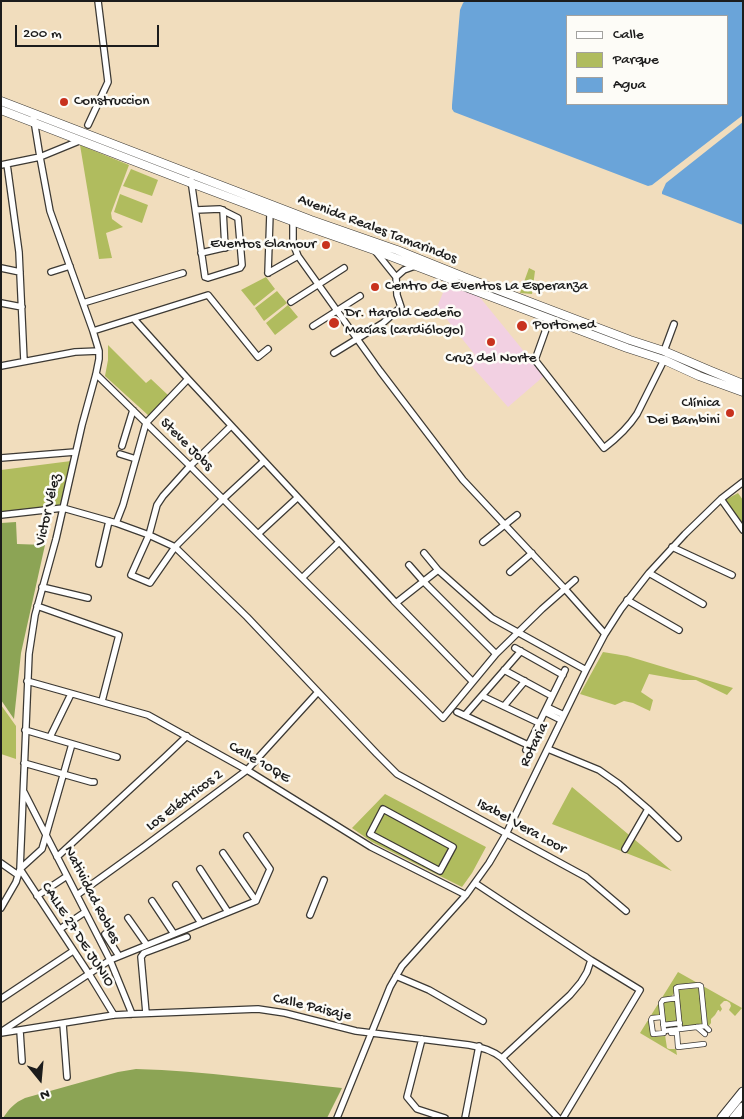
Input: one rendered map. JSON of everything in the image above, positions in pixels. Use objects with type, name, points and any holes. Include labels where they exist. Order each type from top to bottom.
[{"type":"main road","name":"Avenida Reales Tamarindos","points":[[1,101],[536,309],[550,318],[627,348],[664,356]]},
{"type":"main road","name":"Avenida Reales Tamarindos","points":[[1,110],[308,228],[374,250],[396,254],[416,266],[460,285],[630,340],[743,392]]},
{"type":"main road","name":"Avenida Reales Tamarindos","points":[[709,375],[743,384]]},
{"type":"main road","points":[[722,1118],[743,1092]]},
{"type":"main road","points":[[734,1118],[743,1107]]},
{"type":"street","points":[[88,125],[108,82],[98,1]]},
{"type":"street","name":"Victor Vélez","points":[[2,907],[19,872],[28,654],[37,606],[56,538],[75,452],[99,359],[99,351],[84,303],[50,210],[33,114]]},
{"type":"street","points":[[24,361],[19,252],[4,165],[40,157],[80,141]]},
{"type":"street","points":[[192,174],[194,196],[204,276],[208,278],[241,267],[238,218],[223,210],[196,210]]},
{"type":"street","points":[[223,210],[225,248]]},
{"type":"street","points":[[270,213],[268,273],[298,256]]},
{"type":"street","points":[[293,221],[294,243],[298,256],[380,371],[459,475],[605,634]]},
{"type":"street","points":[[201,252],[240,244]]},
{"type":"street","points":[[334,353],[383,323],[402,307],[397,295],[396,277],[374,250]]},
{"type":"street","points":[[51,272],[70,266]]},
{"type":"street","points":[[396,277],[404,270],[416,266]]},
{"type":"street","points":[[1,268],[20,272]]},
{"type":"street","points":[[291,302],[344,268]]},
{"type":"street","points":[[84,303],[183,272]]},
{"type":"street","points":[[93,331],[208,295],[258,357],[268,349]]},
{"type":"street","points":[[313,326],[360,296]]},
{"type":"street","points":[[1,303],[22,307]]},
{"type":"street","points":[[134,318],[297,498],[472,681],[518,632],[575,580]]},
{"type":"street","points":[[550,318],[535,360],[604,448],[620,434],[637,414],[664,356],[674,324]]},
{"type":"street","points":[[1,366],[75,352],[99,351]]},
{"type":"street","name":"Steve Jobs","points":[[96,374],[443,718],[472,681]]},
{"type":"street","points":[[116,524],[146,423],[188,379]]},
{"type":"street","points":[[122,446],[133,410]]},
{"type":"street","points":[[231,426],[190,466],[163,496],[158,505],[149,535],[131,575],[150,583],[175,547],[222,499],[264,461]]},
{"type":"street","points":[[1,458],[75,452]]},
{"type":"street","points":[[120,454],[136,459]]},
{"type":"street","name":"Rotaria","points":[[337,1118],[396,976],[408,959],[466,895],[489,863],[506,834],[562,717],[605,634],[627,600],[672,548],[721,499],[742,486]]},
{"type":"street","points":[[258,534],[297,498]]},
{"type":"street","points":[[721,499],[743,530]]},
{"type":"street","points":[[1,515],[63,508]]},
{"type":"street","name":"Isabel Vera Loor","points":[[63,508],[149,535],[175,547],[247,617],[397,774],[586,877],[626,911]]},
{"type":"street","points":[[484,542],[517,516]]},
{"type":"street","points":[[99,564],[108,522]]},
{"type":"street","points":[[302,578],[339,542]]},
{"type":"street","points":[[672,548],[732,575]]},
{"type":"street","points":[[424,553],[438,570],[489,616],[586,670]]},
{"type":"street","points":[[510,572],[532,553]]},
{"type":"street","points":[[409,565],[496,654]]},
{"type":"street","points":[[396,603],[438,570]]},
{"type":"street","points":[[649,573],[703,604]]},
{"type":"street","points":[[42,587],[88,598]]},
{"type":"street","points":[[627,600],[678,630]]},
{"type":"street","points":[[37,606],[119,635],[102,701]]},
{"type":"street","points":[[457,712],[527,747],[564,673],[518,650],[504,670],[465,715]]},
{"type":"street","points":[[504,670],[552,696]]},
{"type":"street","name":"Calle 10QE","points":[[27,681],[148,715],[247,770],[347,830],[371,847],[466,895]]},
{"type":"street","points":[[504,706],[525,681]]},
{"type":"street","name":"Los Eléctricos 2","points":[[77,895],[247,770],[318,692]]},
{"type":"street","points":[[50,737],[71,694]]},
{"type":"street","points":[[482,696],[539,723]]},
{"type":"street","points":[[546,709],[562,717]]},
{"type":"street","points":[[25,730],[117,757]]},
{"type":"street","points":[[57,857],[187,736]]},
{"type":"street","points":[[1,863],[19,872],[42,849],[72,744]]},
{"type":"street","points":[[548,748],[599,770],[620,784],[678,838]]},
{"type":"street","points":[[24,763],[94,782]]},
{"type":"street","name":"Natividad Robles","points":[[23,790],[110,960],[132,1014]]},
{"type":"street","points":[[383,809],[453,847],[440,871],[370,834],[383,809]]},
{"type":"street","points":[[625,849],[648,809]]},
{"type":"street","points":[[1,1032],[110,960],[256,901],[270,869],[247,836]]},
{"type":"street","points":[[223,853],[256,901]]},
{"type":"street","points":[[200,869],[228,912]]},
{"type":"street","name":"CALLE 27 DE JUNIO","points":[[19,872],[74,951],[114,1015]]},
{"type":"street","points":[[37,896],[67,876]]},
{"type":"street","points":[[310,915],[324,880]]},
{"type":"street","points":[[475,883],[640,990],[563,1118]]},
{"type":"street","points":[[176,885],[201,923]]},
{"type":"street","points":[[152,901],[174,934]]},
{"type":"street","points":[[60,930],[85,912]]},
{"type":"street","points":[[128,918],[147,945]]},
{"type":"street","points":[[105,934],[120,956]]},
{"type":"street","points":[[146,1012],[141,957],[144,953],[187,937]]},
{"type":"street","points":[[1,999],[74,951]]},
{"type":"street","points":[[502,1058],[570,995],[586,972],[591,960]]},
{"type":"street","points":[[396,976],[429,990],[483,1021]]},
{"type":"street","points":[[664,1028],[680,1026],[697,1027],[706,1030],[701,986],[699,985],[676,988],[680,1026]]},
{"type":"street","points":[[662,1017],[652,1018],[653,1034],[664,1033],[661,1003],[663,1000],[677,998]]},
{"type":"street","name":"Calle Paisaje","points":[[1,1032],[20,1031],[114,1015],[146,1012],[258,1009],[284,1013],[342,1029],[371,1034],[479,1046],[494,1052],[502,1058],[558,1118]]},
{"type":"street","points":[[63,1024],[67,1077]]},
{"type":"street","points":[[671,1030],[680,1026]]},
{"type":"street","points":[[664,1028],[671,1030],[671,1033],[676,1033],[678,1047],[704,1044]]},
{"type":"street","points":[[20,1031],[22,1060]]},
{"type":"street","points":[[422,1040],[406,1097],[417,1109],[445,1118]]},
{"type":"street","points":[[465,1118],[479,1046]]},
{"type":"shaded area","name":"Cruz del Norte","points":[[447,283],[478,295],[544,376],[508,407],[467,361],[475,355],[437,307]]},
{"type":"green space","points":[[80,145],[129,165],[111,213],[112,219],[123,227],[106,233],[112,258],[99,259]]},
{"type":"green space","points":[[131,169],[158,180],[152,196],[123,186]]},
{"type":"green space","points":[[120,194],[148,205],[142,223],[114,212]]},
{"type":"green space","points":[[529,268],[535,271],[532,294],[520,293]]},
{"type":"green space","points":[[266,277],[275,289],[254,306],[241,290]]},
{"type":"green space","points":[[277,291],[287,303],[264,321],[255,308]]},
{"type":"green space","points":[[288,305],[298,317],[275,335],[266,323]]},
{"type":"green space","points":[[108,345],[146,383],[151,379],[169,396],[149,416],[105,376]]},
{"type":"green space","points":[[71,461],[60,505],[1,512],[1,470]]},
{"type":"green space","points":[[738,493],[743,500],[743,524],[725,500]]},
{"type":"green space","points":[[16,522],[17,544],[45,545],[21,653],[14,719],[1,700],[1,523]]},
{"type":"green space","points":[[603,652],[627,656],[733,688],[727,695],[696,680],[683,680],[649,674],[641,692],[653,700],[650,711],[633,703],[624,701],[615,705],[580,694]]},
{"type":"green space","points":[[1,705],[16,726],[16,759],[1,754]]},
{"type":"green space","points":[[572,787],[672,871],[552,824]]},
{"type":"green space","points":[[385,794],[486,847],[462,887],[372,842],[352,828]]},
{"type":"green space","points":[[678,972],[742,1008],[735,1016],[729,1010],[730,1003],[724,1001],[720,1005],[722,1009],[720,1012],[718,1010],[711,1019],[708,1027],[703,987],[677,985],[671,997],[664,997],[660,1003],[661,1014],[659,1017],[651,1018],[649,1022],[651,1036],[665,1035],[667,1048],[676,1049],[677,1055],[640,1033]]},
{"type":"green space","points":[[700,988],[703,1025],[682,1027],[678,990]]},
{"type":"green space","points":[[675,1000],[677,1021],[665,1023],[663,1001]]},
{"type":"green space","points":[[136,1069],[213,1074],[342,1088],[327,1118],[3,1118],[12,1106],[25,1098],[118,1072]]},
{"type":"water","points":[[465,1],[743,1],[743,115],[652,185],[648,186],[454,112],[452,105],[460,10]]},
{"type":"water","points":[[743,122],[743,225],[662,194],[666,183]]},
{"type":"place","name":"Construccion","points":[[64,102]]},
{"type":"place","name":"Eventos Glamour","points":[[326,245]]},
{"type":"place","name":"Centro de Eventos La Esperanza","points":[[375,287]]},
{"type":"place","name":"Dr. Harold Cedeño Macías (cardiólogo)","points":[[334,323]]},
{"type":"place","name":"Portomed","points":[[522,326]]},
{"type":"place","name":"Cruz del Norte","points":[[491,342]]},
{"type":"place","name":"Clínica Dei Bambini","points":[[730,413]]}]
